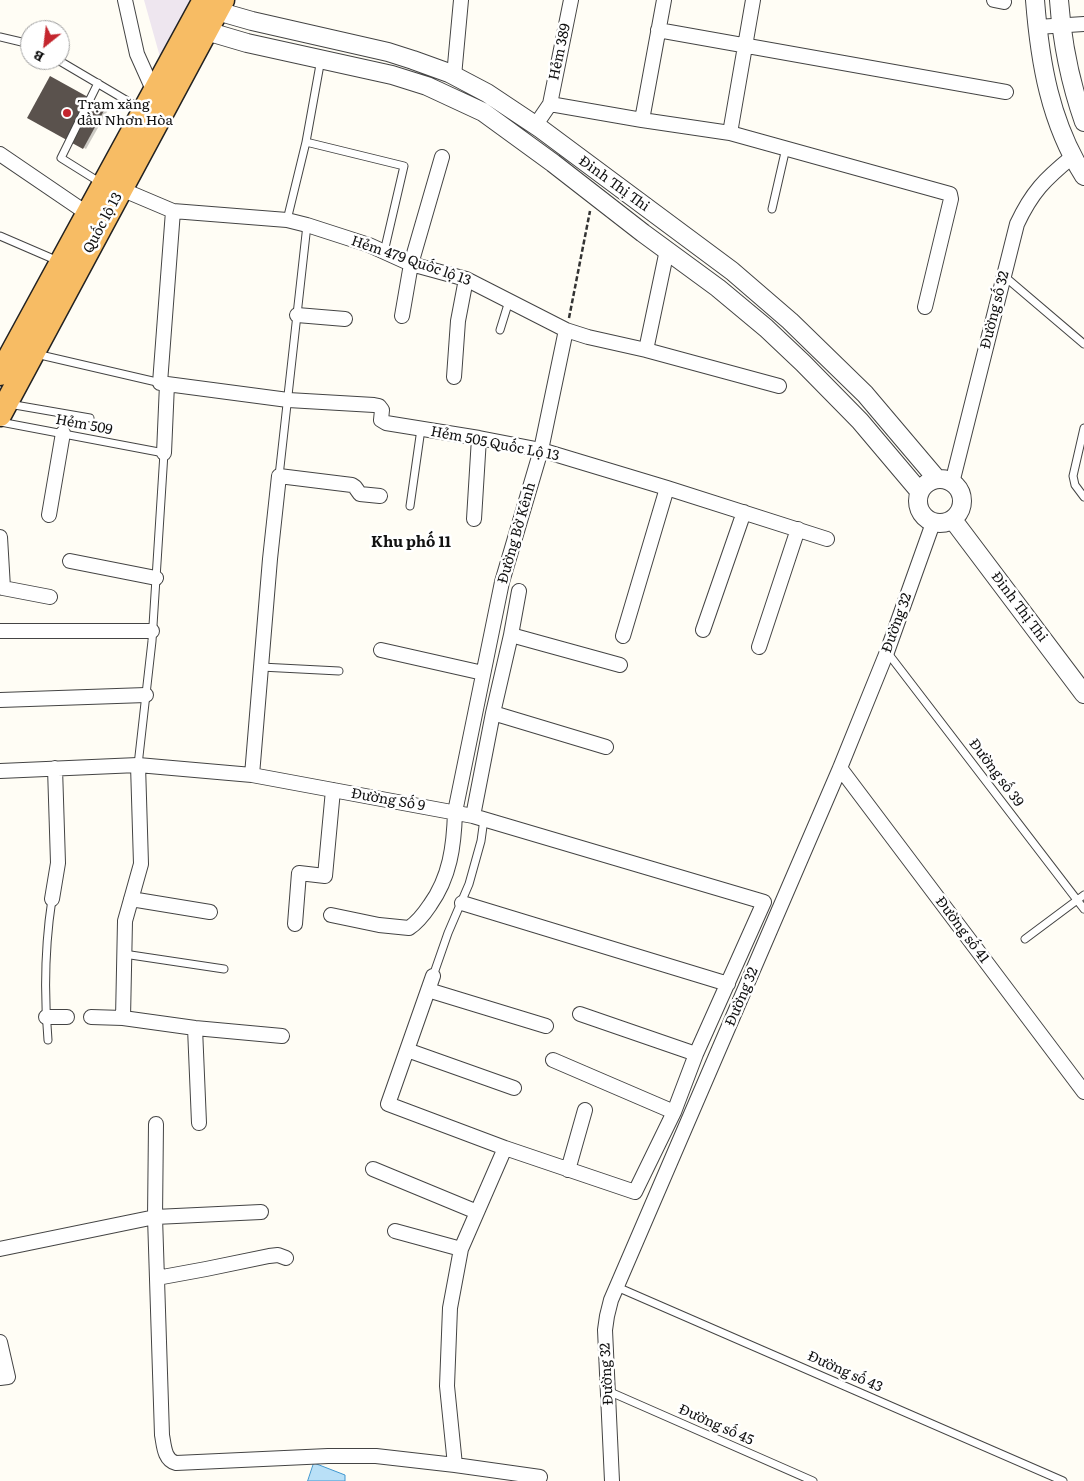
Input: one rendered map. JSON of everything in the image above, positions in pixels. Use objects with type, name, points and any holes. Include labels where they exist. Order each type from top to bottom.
[{"type":"highway","name":"Quốc lộ 13","points":[[2,413],[113,187],[211,4]]},
{"type":"highway","name":"Quốc lộ 13","points":[[0,374],[88,214],[113,187],[149,101],[198,29]]},
{"type":"street","points":[[125,0],[149,101]]},
{"type":"street","points":[[454,76],[461,0]]},
{"type":"street","name":"Hẻm 389","points":[[550,104],[571,0]]},
{"type":"street","points":[[642,120],[664,0]]},
{"type":"street","points":[[730,133],[753,0]]},
{"type":"street","points":[[1035,0],[1037,27],[1049,95],[1063,137],[1072,157],[1084,176]]},
{"type":"street","points":[[1059,0],[1068,72],[1084,122]]},
{"type":"street","name":"Đinh Thị Thi","points":[[211,4],[252,22],[388,52],[414,60],[454,76],[487,93],[535,126],[732,271],[790,321],[865,394],[945,481]]},
{"type":"street","points":[[1037,27],[1084,24]]},
{"type":"street","name":"Đinh Thị Thi","points":[[198,29],[247,43],[392,75],[427,86],[483,112],[667,250],[766,328],[860,421],[920,492]]},
{"type":"street","points":[[658,30],[1006,92]]},
{"type":"street","points":[[535,126],[550,104],[730,133],[950,194],[925,307]]},
{"type":"street","points":[[0,154],[88,214]]},
{"type":"street","points":[[402,316],[411,264],[442,157]]},
{"type":"street","name":"Đường số 32","points":[[945,481],[1004,276],[1017,224],[1039,186],[1072,157]]},
{"type":"street","name":"Hẻm 479 Quốc lộ 13","points":[[113,187],[173,211],[288,220],[307,225],[368,245],[411,264],[466,278],[566,330],[779,386]]},
{"type":"street","points":[[164,453],[163,383],[173,211]]},
{"type":"street","points":[[646,350],[667,250]]},
{"type":"street","points":[[454,377],[458,321],[466,278]]},
{"type":"street","points":[[297,315],[345,319]]},
{"type":"street","name":"Đường Bờ Kênh","points":[[331,915],[379,925],[409,928],[420,919],[434,900],[445,879],[452,848],[455,812],[502,582],[542,450],[566,330]]},
{"type":"street","name":"Hẻm 505 Quốc Lộ 13","points":[[163,383],[288,400],[379,406],[382,410],[381,420],[384,422],[542,450],[827,539]]},
{"type":"street","points":[[48,514],[63,433]]},
{"type":"street","points":[[474,519],[479,438]]},
{"type":"street","points":[[252,775],[270,559],[280,476],[352,485],[355,486],[360,494],[380,496]]},
{"type":"street","points":[[930,481],[945,481],[958,488],[962,494],[963,502],[962,509],[953,520],[940,524],[933,522],[922,514],[918,500],[920,492],[930,481]]},
{"type":"street","points":[[623,636],[667,488]]},
{"type":"street","points":[[703,630],[744,512]]},
{"type":"street","name":"Đinh Thị Thi","points":[[953,520],[1084,694]]},
{"type":"street","name":"Đường 32","points":[[612,1481],[605,1330],[607,1316],[616,1287],[840,768],[887,652],[933,522]]},
{"type":"street","points":[[759,647],[798,529]]},
{"type":"street","points":[[0,537],[3,588],[50,598]]},
{"type":"street","points":[[70,561],[156,578]]},
{"type":"street","points":[[479,817],[493,713],[519,591]]},
{"type":"street","points":[[0,631],[152,631]]},
{"type":"street","points":[[511,635],[620,665]]},
{"type":"street","points":[[381,650],[483,674]]},
{"type":"street","points":[[0,700],[146,695]]},
{"type":"street","points":[[493,713],[606,747]]},
{"type":"street","points":[[123,1018],[125,921],[141,864],[138,765]]},
{"type":"street","name":"Đường Số 9","points":[[0,771],[138,765],[252,775],[479,817],[764,902],[728,984]]},
{"type":"street","points":[[52,899],[58,863],[55,768]]},
{"type":"street","name":"Đường số 41","points":[[840,768],[1084,1092]]},
{"type":"street","points":[[295,924],[299,873],[325,876],[333,790]]},
{"type":"street","points":[[131,898],[210,912]]},
{"type":"street","points":[[434,976],[388,1104],[505,1148],[635,1192],[674,1112],[696,1054],[728,984],[462,903]]},
{"type":"street","points":[[428,990],[546,1026]]},
{"type":"street","points":[[580,1014],[696,1054]]},
{"type":"street","points":[[46,1017],[67,1017]]},
{"type":"street","points":[[91,1017],[123,1018],[195,1028],[282,1036]]},
{"type":"street","points":[[195,1028],[199,1123]]},
{"type":"street","points":[[407,1050],[514,1088]]},
{"type":"street","points":[[553,1060],[674,1112]]},
{"type":"street","points":[[568,1170],[585,1110]]},
{"type":"street","points":[[156,1124],[155,1217],[162,1434],[170,1462],[376,1456],[540,1477]]},
{"type":"street","points":[[455,1465],[447,1386],[450,1308],[461,1249],[505,1148]]},
{"type":"street","points":[[373,1169],[477,1212]]},
{"type":"street","points":[[0,1249],[155,1217],[261,1212]]},
{"type":"street","points":[[395,1231],[461,1249]]},
{"type":"street","points":[[157,1278],[269,1256],[286,1258]]},
{"type":"street","points":[[0,1342],[8,1377],[0,1378]]},
{"type":"lane","points":[[0,37],[20,42]]},
{"type":"lane","points":[[288,220],[306,142],[321,58]]},
{"type":"lane","points":[[70,67],[98,83],[149,101]]},
{"type":"lane","points":[[98,83],[61,158],[113,187]]},
{"type":"lane","points":[[306,142],[404,166],[384,252]]},
{"type":"lane","points":[[772,210],[786,148]]},
{"type":"lane","points":[[280,476],[307,225]]},
{"type":"lane","points":[[0,236],[61,262]]},
{"type":"lane","points":[[1004,276],[1084,344]]},
{"type":"lane","points":[[500,330],[509,301]]},
{"type":"lane","points":[[33,353],[163,383]]},
{"type":"lane","points":[[2,413],[90,418]]},
{"type":"lane","name":"Hẻm 509","points":[[2,413],[63,433],[164,453]]},
{"type":"lane","points":[[1084,428],[1073,476],[1075,486],[1084,497]]},
{"type":"lane","points":[[410,506],[421,429]]},
{"type":"lane","points":[[138,765],[152,631],[164,453]]},
{"type":"lane","name":"Đường số 39","points":[[887,652],[1084,909]]},
{"type":"lane","points":[[262,667],[339,671]]},
{"type":"lane","points":[[434,976],[448,933],[462,903],[477,860],[482,841],[479,817]]},
{"type":"lane","points":[[1025,939],[1084,895]]},
{"type":"lane","points":[[48,1040],[46,1017],[47,951],[52,899]]},
{"type":"lane","points":[[124,954],[224,969]]},
{"type":"lane","name":"Đường số 43","points":[[616,1287],[1063,1481]]},
{"type":"lane","name":"Đường số 45","points":[[608,1392],[813,1481]]},
{"type":"path","points":[[566,330],[593,194]]},
{"type":"shaded area","points":[[144,0],[194,0],[161,62],[160,57]]},
{"type":"water","points":[[314,1463],[345,1475],[345,1481],[308,1481]]},
{"type":"building","name":"Trạm xăng dầu Nhơn Hòa","points":[[50,76],[106,107],[83,149],[27,118]]},
{"type":"place","name":"Trạm xăng dầu Nhơn Hòa","points":[[67,113]]},
{"type":"district","name":"Khu phố 11","points":[[411,543]]}]
